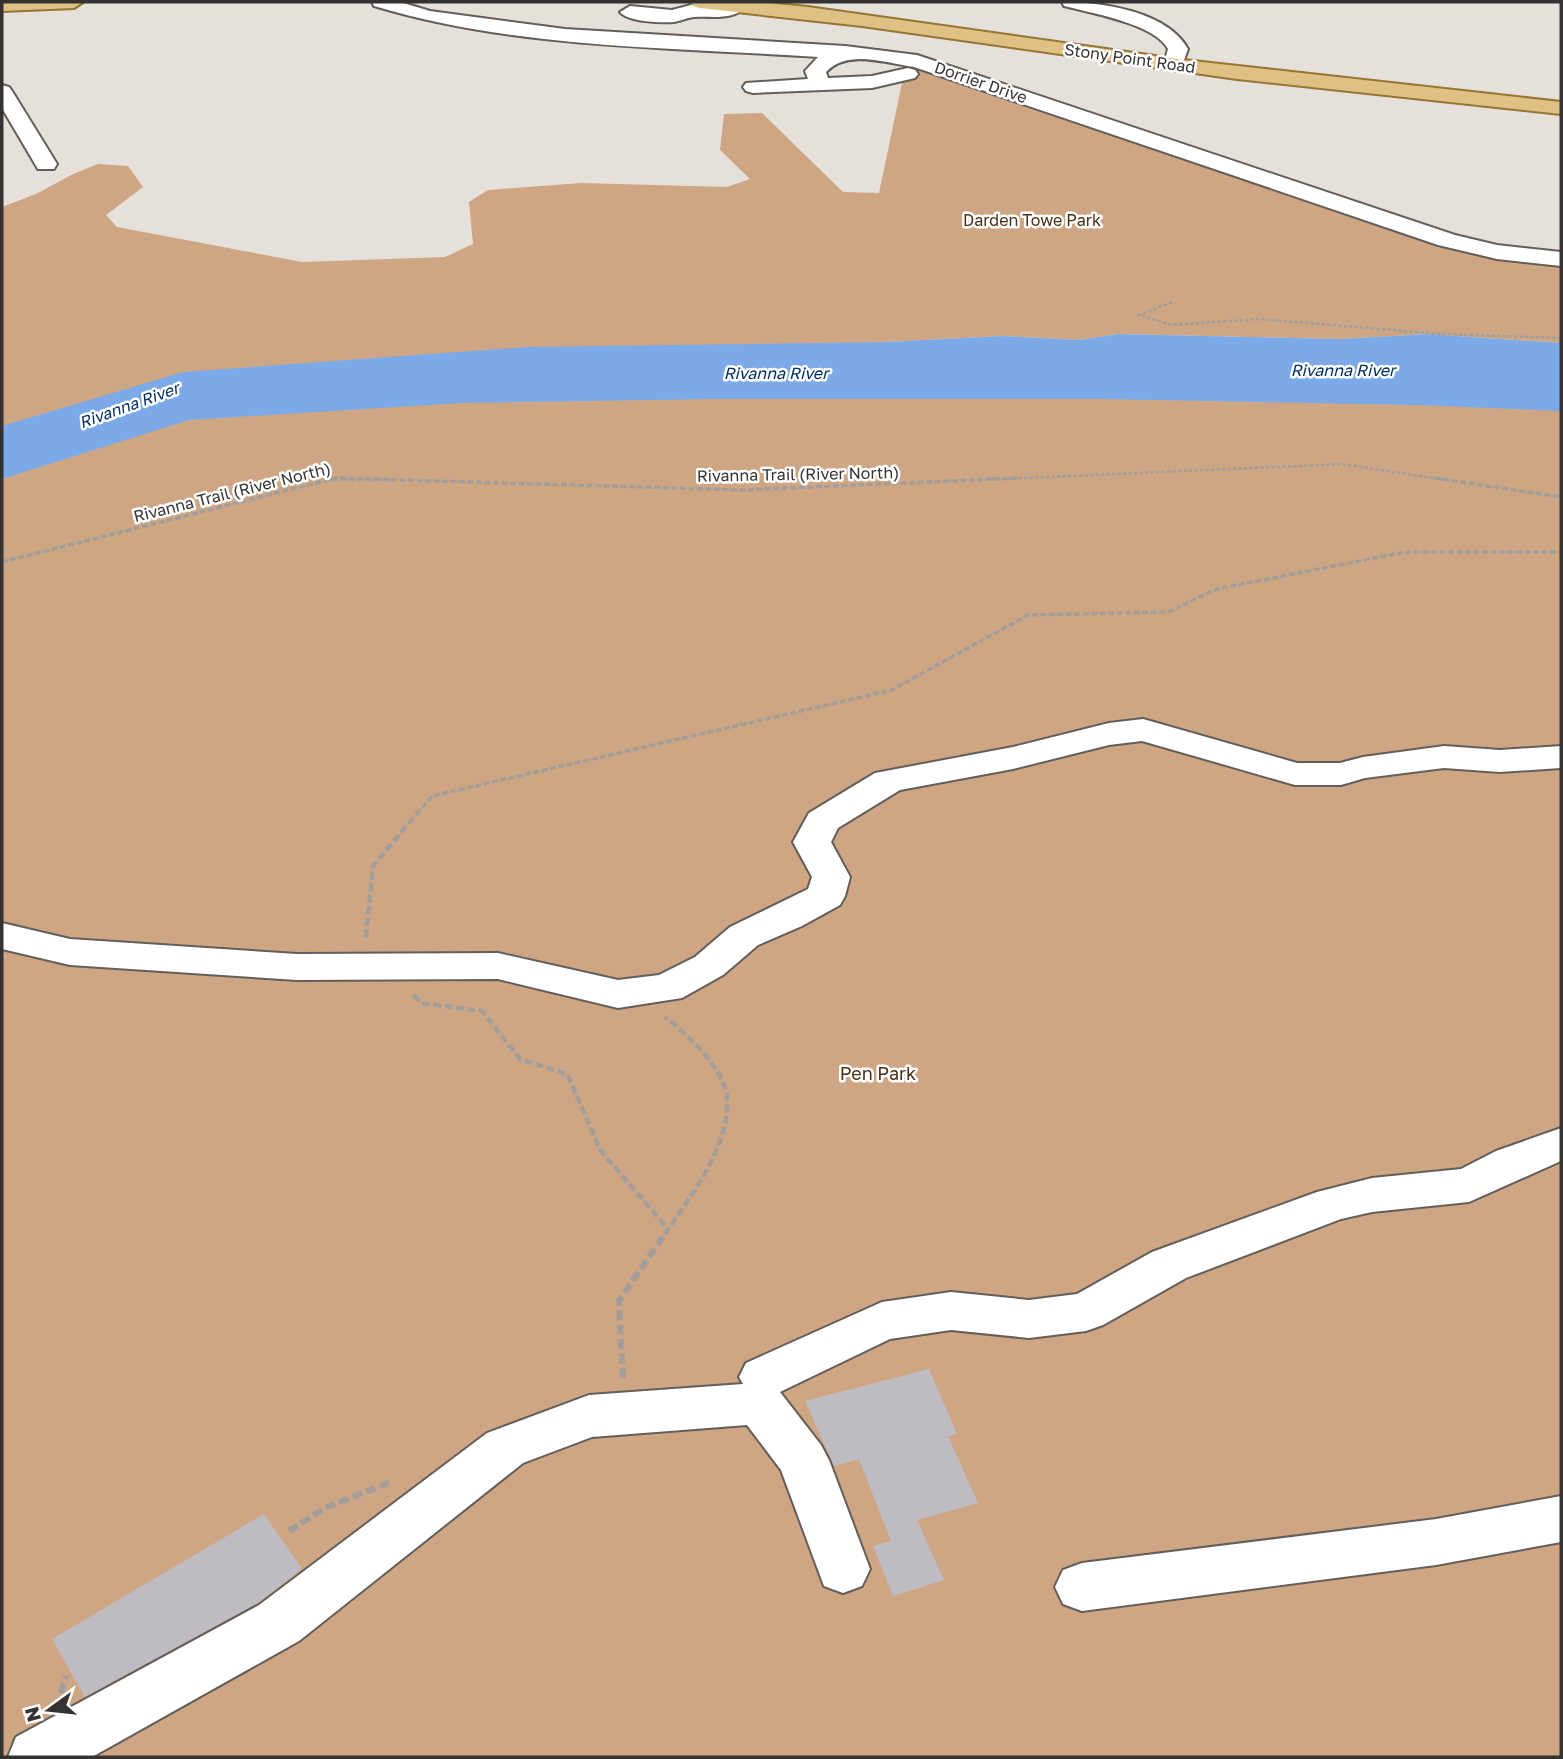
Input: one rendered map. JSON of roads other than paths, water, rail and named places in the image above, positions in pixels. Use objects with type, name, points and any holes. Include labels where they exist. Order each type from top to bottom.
[{"type":"main road","points":[[2,5],[74,2]]},
{"type":"main road","name":"Stony Point Road","points":[[700,2],[851,18],[1174,65],[1561,108]]},
{"type":"street","name":"Dorrier Drive","points":[[381,2],[405,11],[565,35],[897,57],[942,68],[1447,240],[1497,252],[1561,259]]},
{"type":"street","points":[[1071,2],[1129,18],[1162,32],[1177,45],[1179,52],[1174,65]]},
{"type":"street","points":[[665,42],[677,21],[691,11],[725,11],[738,5]]},
{"type":"street","points":[[629,12],[677,21],[843,41],[862,35]]},
{"type":"street","points":[[820,85],[815,71],[825,61],[845,52]]},
{"type":"street","points":[[777,62],[825,61]]},
{"type":"street","points":[[753,87],[872,82],[908,74]]},
{"type":"street","points":[[2,91],[46,164]]},
{"type":"street","points":[[2,936],[70,952],[297,967],[498,966],[579,983],[618,995],[668,988],[709,966],[744,936],[789,918],[826,896],[831,877],[812,842],[822,821],[888,781],[1013,758],[1109,734],[1143,730],[1295,774],[1341,774],[1363,768],[1444,757],[1500,761],[1561,757]]},
{"type":"street","points":[[764,1377],[882,1321],[951,1311],[1029,1319],[1086,1312],[1168,1265],[1333,1204],[1372,1195],[1469,1185],[1511,1163],[1561,1144]]},
{"type":"street","points":[[37,1757],[279,1623],[505,1448],[589,1416],[760,1403],[803,1461],[843,1569]]},
{"type":"street","points":[[1082,1587],[1436,1542],[1561,1519]]},
{"type":"water","name":"Rivanna River","points":[[1118,334],[1343,339],[1427,334],[1561,343],[1561,411],[1418,405],[1101,399],[715,399],[460,403],[189,420],[2,479],[2,426],[183,372],[527,347],[886,342],[1002,336],[1079,340]]},
{"type":"park label","name":"Darden Towe Park","points":[[1032,220]]},
{"type":"park label","name":"Pen Park","points":[[878,1074]]}]
